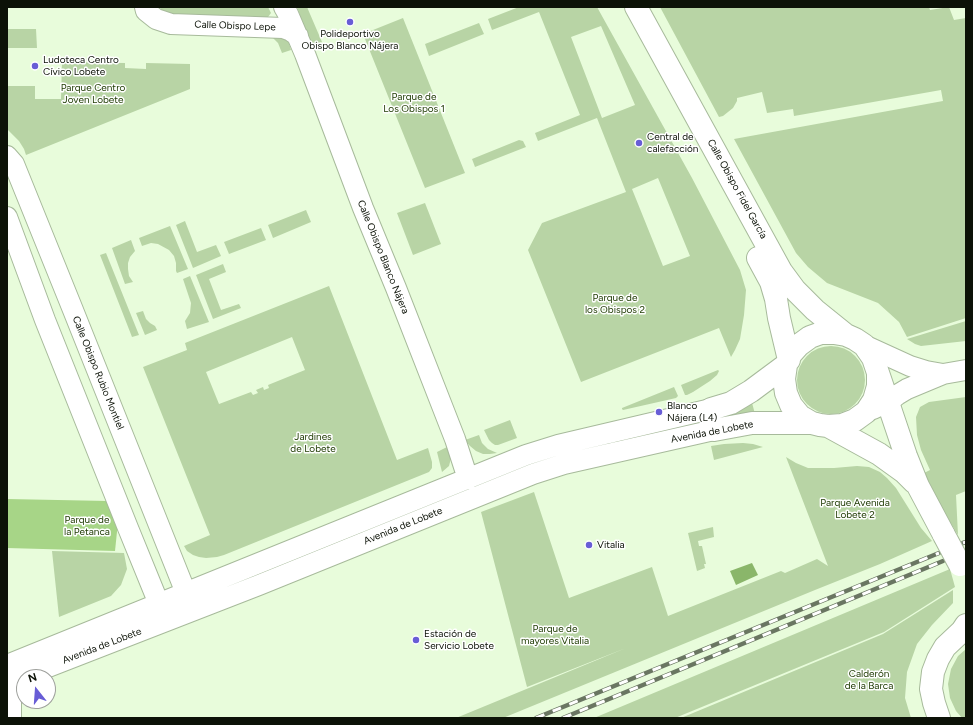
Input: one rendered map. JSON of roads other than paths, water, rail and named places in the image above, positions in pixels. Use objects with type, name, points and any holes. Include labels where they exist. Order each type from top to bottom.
[{"type":"main road","name":"Calle Obispo Fidel García","points":[[622,7],[771,282],[776,299],[787,362]]},
{"type":"main road","name":"Calle Obispo Fidel García","points":[[636,7],[782,271],[795,290],[815,310],[855,340]]},
{"type":"main road","points":[[918,486],[904,472],[879,454],[800,416],[791,405],[786,392],[784,379],[787,362],[791,354],[799,345],[822,333],[834,333],[855,340],[873,358],[906,456],[918,486],[963,570]]},
{"type":"main road","name":"Avenida de Lobete","points":[[712,420],[731,403],[751,391],[787,362]]},
{"type":"main road","points":[[820,425],[842,426],[855,420],[866,412],[874,400],[878,386],[878,373]]},
{"type":"main road","name":"Avenida de Lobete","points":[[712,420],[820,425]]},
{"type":"main road","points":[[939,718],[931,689],[933,672],[945,647],[962,631]]},
{"type":"street","name":"Calle Obispo Lepe","points":[[145,7],[146,11],[156,19],[171,24],[283,28],[298,36]]},
{"type":"street","name":"Calle Obispo Lepe","points":[[284,7],[298,36]]},
{"type":"street","name":"Calle Obispo Blanco Nájera","points":[[298,36],[363,208],[455,439],[468,479]]},
{"type":"street","name":"Calle Obispo Rubio Montiel","points":[[7,156],[14,164],[74,310],[186,593]]},
{"type":"street","points":[[7,217],[48,328],[160,604]]},
{"type":"street","points":[[855,340],[910,366],[943,374]]},
{"type":"street","points":[[866,412],[888,402],[907,388],[943,374],[966,370]]},
{"type":"street","name":"Avenida de Lobete","points":[[8,677],[160,604],[526,455],[558,445],[712,420]]},
{"type":"street","name":"Avenida de Lobete","points":[[8,677],[259,585],[476,496],[534,474],[712,420]]},
{"type":"street","points":[[8,677],[10,718]]},
{"type":"railway","points":[[536,718],[939,553]]},
{"type":"railway","points":[[563,718],[943,561]]},
{"type":"place","name":"Polideportivo Obispo Blanco Nájera","points":[[350,22]]},
{"type":"place","name":"Ludoteca Centro Cívico Lobete","points":[[35,66]]},
{"type":"place","name":"Central de calefacción","points":[[639,143]]},
{"type":"place","name":"Blanco Nájera (L4)","points":[[659,412]]},
{"type":"place","name":"Vitalia","points":[[589,545]]},
{"type":"place","name":"Estación de Servicio Lobete","points":[[416,640]]},
{"type":"park label","name":"Parque Centro Joven Lobete","points":[[93,94]]},
{"type":"park label","name":"Parque de Los Obispos 1","points":[[414,102]]},
{"type":"park label","name":"Parque de los Obispos 2","points":[[615,304]]},
{"type":"park label","name":"Jardines de Lobete","points":[[313,442]]},
{"type":"park label","name":"Parque Avenida Lobete 2","points":[[855,508]]},
{"type":"park label","name":"Parque de la Petanca","points":[[87,526]]},
{"type":"park label","name":"Parque de mayores Vitalia","points":[[555,634]]},
{"type":"park label","name":"Calderón de la Barca","points":[[869,680]]}]
